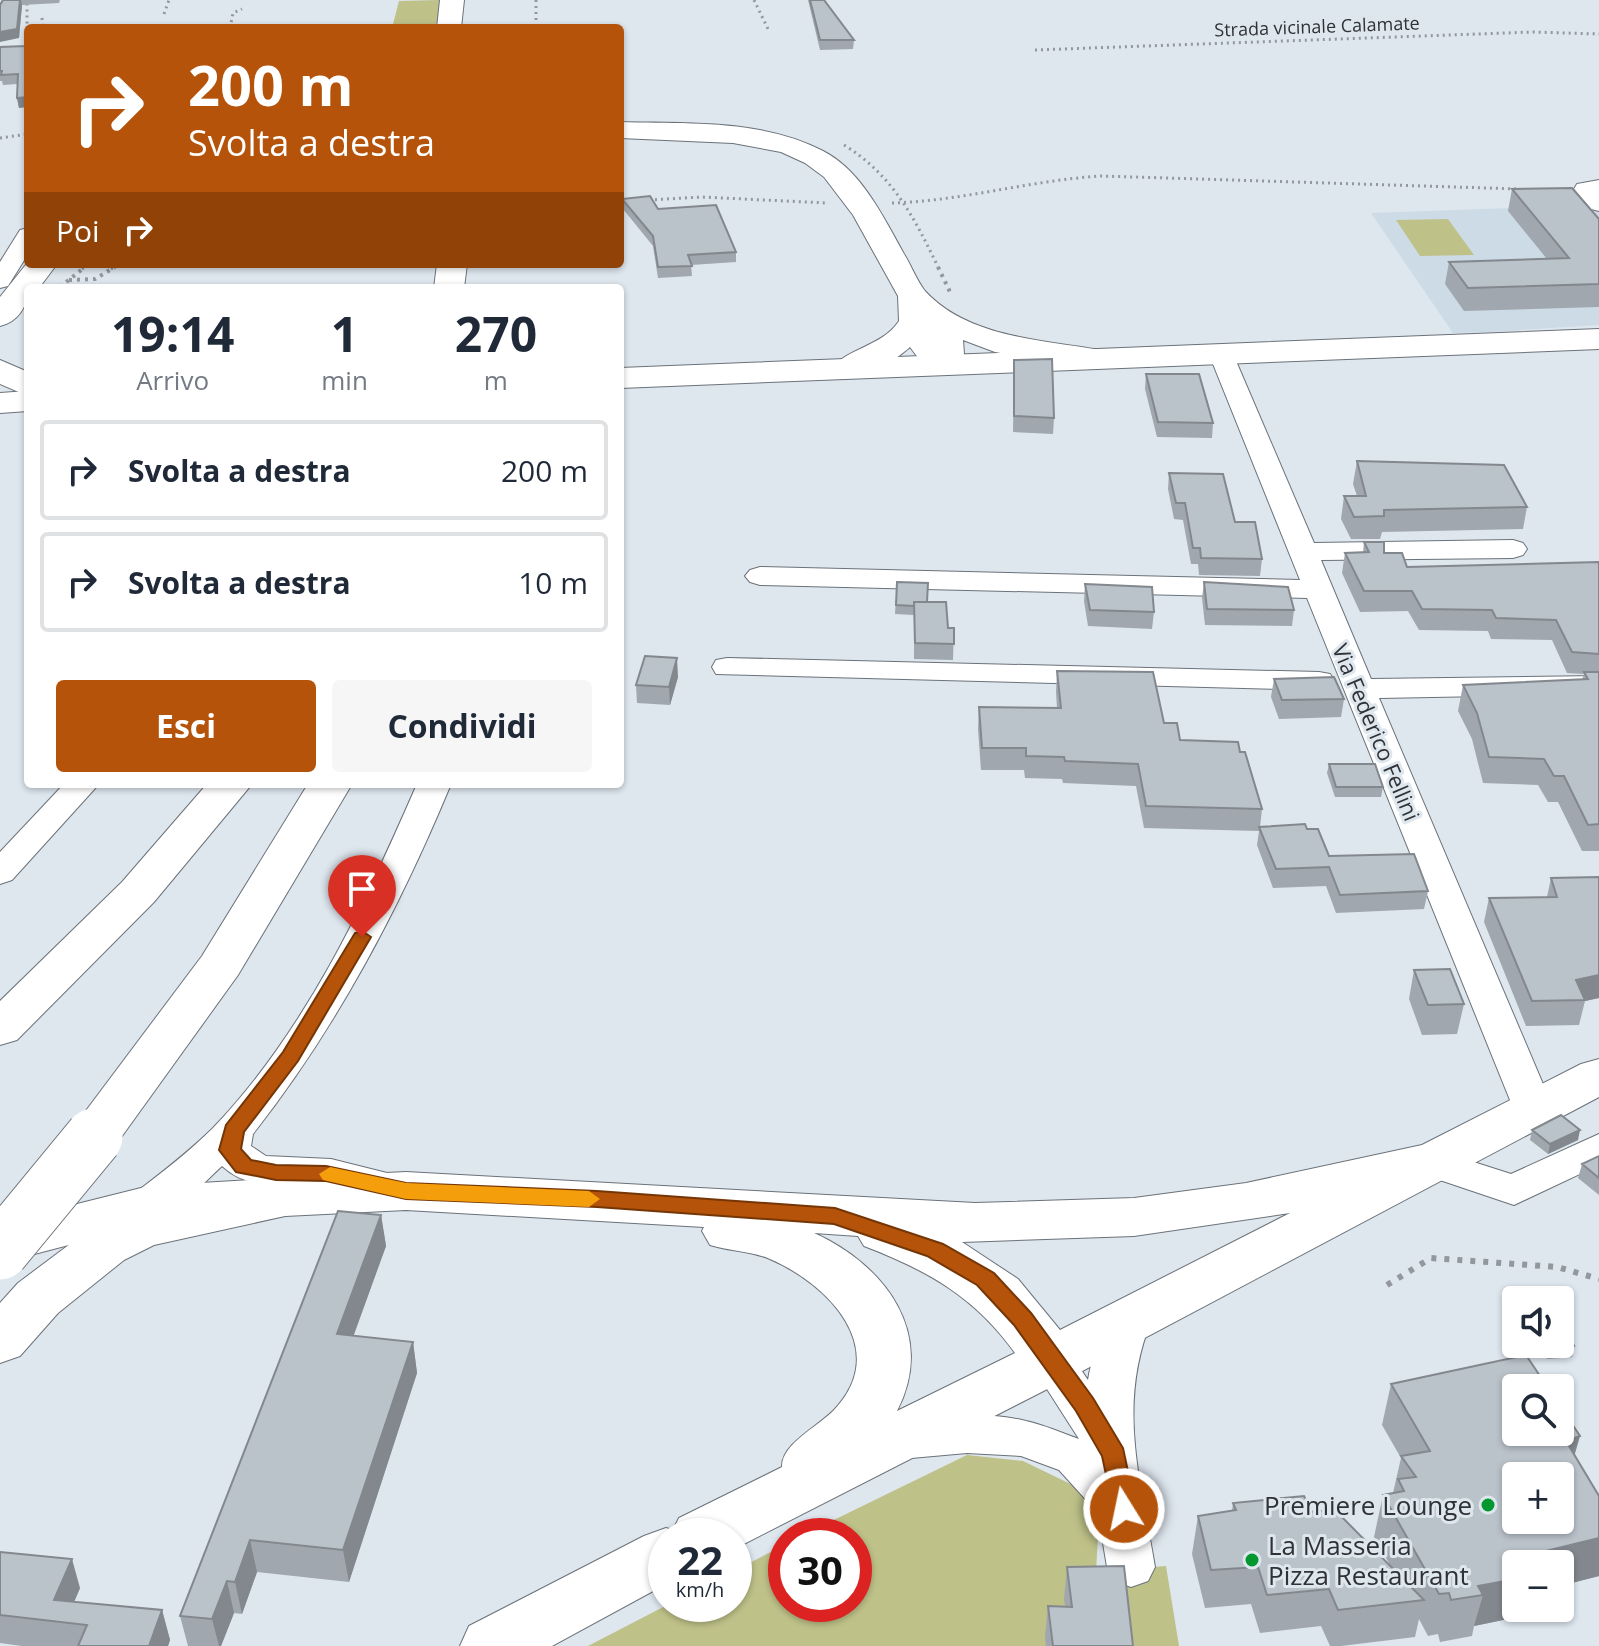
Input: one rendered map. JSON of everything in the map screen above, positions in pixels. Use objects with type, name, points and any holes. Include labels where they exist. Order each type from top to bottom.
[{"type":"main road","points":[[452,21],[471,0]]},
{"type":"main road","points":[[624,132],[672,131],[743,137],[781,145],[831,168],[848,187],[921,311],[923,345],[945,365]]},
{"type":"main road","points":[[26,284],[39,268]]},
{"type":"main road","points":[[0,317],[24,287]]},
{"type":"main road","points":[[921,311],[995,342],[1094,359]]},
{"type":"main road","points":[[848,369],[895,345],[909,334],[921,311]]},
{"type":"main road","points":[[624,378],[1599,339]]},
{"type":"main road","points":[[0,370],[24,384]]},
{"type":"main road","points":[[0,403],[24,401]]},
{"type":"main road","points":[[0,1029],[138,892],[227,788]]},
{"type":"main road","points":[[0,1251],[94,1137],[221,964],[328,788]]},
{"type":"main road","points":[[736,1518],[1051,1361],[1599,1076]]},
{"type":"main road","points":[[0,1243],[149,1205],[406,1191],[597,1199],[975,1223],[1134,1217],[1239,1204],[1430,1162]]},
{"type":"main road","points":[[0,1341],[38,1298],[105,1246],[140,1228],[285,1197]]},
{"type":"main road","points":[[597,1199],[670,1227],[731,1232],[782,1242],[820,1261],[860,1291],[882,1327],[886,1365],[874,1402],[841,1441],[733,1518]]},
{"type":"main road","points":[[835,1216],[935,1250],[986,1279],[1023,1319],[1051,1361]]},
{"type":"main road","points":[[492,1646],[648,1564]]},
{"type":"street","points":[[0,281],[24,242]]},
{"type":"street","name":"Via Federico Fellini","points":[[1221,354],[1534,1110]]},
{"type":"street","points":[[1303,552],[1513,549]]},
{"type":"street","points":[[760,576],[1318,589]]},
{"type":"street","points":[[727,667],[1358,685],[1599,685]]},
{"type":"street","points":[[0,873],[78,788]]},
{"type":"street","points":[[149,1205],[234,1130],[291,1056],[362,937],[432,788]]},
{"type":"street","points":[[234,1130],[230,1150],[244,1167],[276,1173],[326,1173],[406,1191]]},
{"type":"street","points":[[1430,1162],[1514,1190],[1599,1148]]},
{"type":"street","points":[[1130,1319],[1113,1364],[1110,1396],[1114,1455],[1131,1567]]},
{"type":"street","points":[[1051,1361],[1084,1404],[1114,1455]]},
{"type":"street","points":[[887,1443],[967,1435],[1023,1438],[1075,1457],[1124,1509]]},
{"type":"path","points":[[23,0],[27,2],[27,24]]},
{"type":"path","points":[[164,14],[169,0]]},
{"type":"path","points":[[536,0],[536,24]]},
{"type":"path","points":[[754,0],[769,31]]},
{"type":"path","points":[[231,24],[233,13],[242,9]]},
{"type":"path","points":[[42,18],[43,24]]},
{"type":"path","name":"Strada vicinale Calamate","points":[[1035,50],[1533,32],[1599,34]]},
{"type":"path","points":[[0,138],[24,135]]},
{"type":"path","points":[[890,203],[928,202],[1102,176],[1594,193]]},
{"type":"path","points":[[644,200],[702,197],[775,203],[841,203]]},
{"type":"path","points":[[64,284],[84,268]]},
{"type":"path","points":[[69,280],[95,279],[113,268]]},
{"type":"path","points":[[1387,1285],[1431,1258],[1557,1267],[1599,1279]]},
{"type":"shaded area","points":[[1593,205],[1599,212],[1599,325],[1491,332],[1453,333],[1371,213]]},
{"type":"green space","points":[[439,0],[438,21],[436,24],[393,24],[399,1]]},
{"type":"green space","points":[[1448,219],[1474,255],[1420,256],[1396,220]]},
{"type":"green space","points":[[967,1455],[1023,1461],[1087,1492],[1098,1535],[1096,1572],[1166,1566],[1179,1646],[588,1646],[648,1615],[648,1622],[752,1622],[752,1562],[768,1553],[768,1622],[872,1622],[872,1518],[838,1518]]},
{"type":"building","points":[[3,0],[20,0],[17,29],[0,32],[0,5]]},
{"type":"building","points":[[810,0],[824,0],[854,40],[820,40]]},
{"type":"building","points":[[24,46],[24,97],[17,98],[18,74],[1,75],[0,47]]},
{"type":"building","points":[[1572,188],[1599,219],[1599,284],[1468,288],[1449,262],[1569,258],[1512,189]]},
{"type":"building","points":[[650,196],[658,209],[716,205],[736,252],[688,255],[692,266],[658,267],[653,236],[624,199]]},
{"type":"building","points":[[1052,359],[1054,418],[1014,416],[1014,360]]},
{"type":"building","points":[[1146,374],[1199,374],[1213,423],[1158,422]]},
{"type":"building","points":[[1357,461],[1504,465],[1527,507],[1384,510],[1384,516],[1354,517],[1344,496],[1366,496]]},
{"type":"building","points":[[1169,473],[1223,474],[1235,522],[1255,522],[1262,559],[1201,558],[1200,548],[1193,548],[1185,503],[1176,503]]},
{"type":"building","points":[[1364,542],[1384,542],[1384,553],[1402,553],[1407,567],[1599,562],[1599,654],[1572,652],[1556,620],[1496,618],[1492,610],[1422,609],[1412,591],[1364,591],[1345,553],[1369,552]]},
{"type":"building","points":[[897,582],[928,583],[927,602],[914,602],[914,606],[896,605]]},
{"type":"building","points":[[1204,582],[1288,587],[1294,610],[1207,609]]},
{"type":"building","points":[[1085,584],[1152,587],[1154,612],[1090,610]]},
{"type":"building","points":[[914,602],[946,602],[948,628],[954,628],[954,644],[915,643]]},
{"type":"building","points":[[645,656],[677,658],[669,687],[636,685]]},
{"type":"building","points":[[1057,671],[1153,672],[1164,723],[1177,723],[1180,740],[1238,742],[1240,752],[1245,752],[1262,809],[1146,806],[1138,764],[1026,756],[1026,748],[982,748],[979,707],[1061,708]]},
{"type":"building","points":[[1584,672],[1599,672],[1599,824],[1588,825],[1564,776],[1554,776],[1544,759],[1489,757],[1477,713],[1463,685],[1588,679]]},
{"type":"building","points":[[1334,677],[1344,699],[1282,700],[1274,679]]},
{"type":"building","points":[[1329,764],[1375,764],[1383,787],[1336,787]]},
{"type":"building","points":[[1305,824],[1307,829],[1318,829],[1329,856],[1414,854],[1428,891],[1340,895],[1329,867],[1276,869],[1259,827]]},
{"type":"building","points":[[1599,877],[1599,975],[1576,980],[1585,1000],[1532,1001],[1489,898],[1557,897],[1551,878]]},
{"type":"building","points":[[1450,969],[1464,1004],[1428,1005],[1414,970]]},
{"type":"building","points":[[1561,1115],[1580,1130],[1550,1144],[1532,1130]]},
{"type":"building","points":[[1599,1156],[1599,1178],[1582,1164]]},
{"type":"building","points":[[338,1211],[381,1215],[337,1334],[413,1342],[343,1550],[250,1540],[235,1582],[227,1581],[212,1619],[180,1616]]},
{"type":"building","points":[[1512,1358],[1528,1358],[1539,1374],[1502,1374],[1502,1446],[1569,1446],[1599,1496],[1599,1538],[1550,1550],[1502,1550],[1502,1582],[1478,1586],[1483,1595],[1451,1600],[1449,1593],[1439,1594],[1383,1495],[1404,1491],[1398,1479],[1416,1477],[1401,1456],[1430,1451],[1391,1384]]},
{"type":"building","points":[[1304,1496],[1312,1512],[1334,1509],[1424,1600],[1338,1610],[1329,1589],[1267,1595],[1258,1567],[1211,1570],[1198,1516],[1236,1510],[1233,1503]]},
{"type":"building","points":[[0,1552],[72,1559],[54,1600],[162,1610],[149,1646],[78,1646],[87,1625],[0,1615]]},
{"type":"building","points":[[1124,1566],[1133,1646],[1053,1646],[1048,1606],[1072,1607],[1067,1567]]},
{"type":"slow traffic","points":[[330,1174],[406,1191],[589,1199]]},
{"type":"place","name":"Premiere Lounge","points":[[1488,1505]]},
{"type":"place","name":"La Masseria Pizza Restaurant","points":[[1252,1560]]},
{"type":"route","points":[[362,937],[291,1056],[234,1130],[230,1150],[244,1167],[276,1173],[326,1173],[406,1191],[597,1199],[835,1216],[935,1250],[986,1279],[1023,1319],[1084,1404],[1114,1455],[1124,1509]]}]
